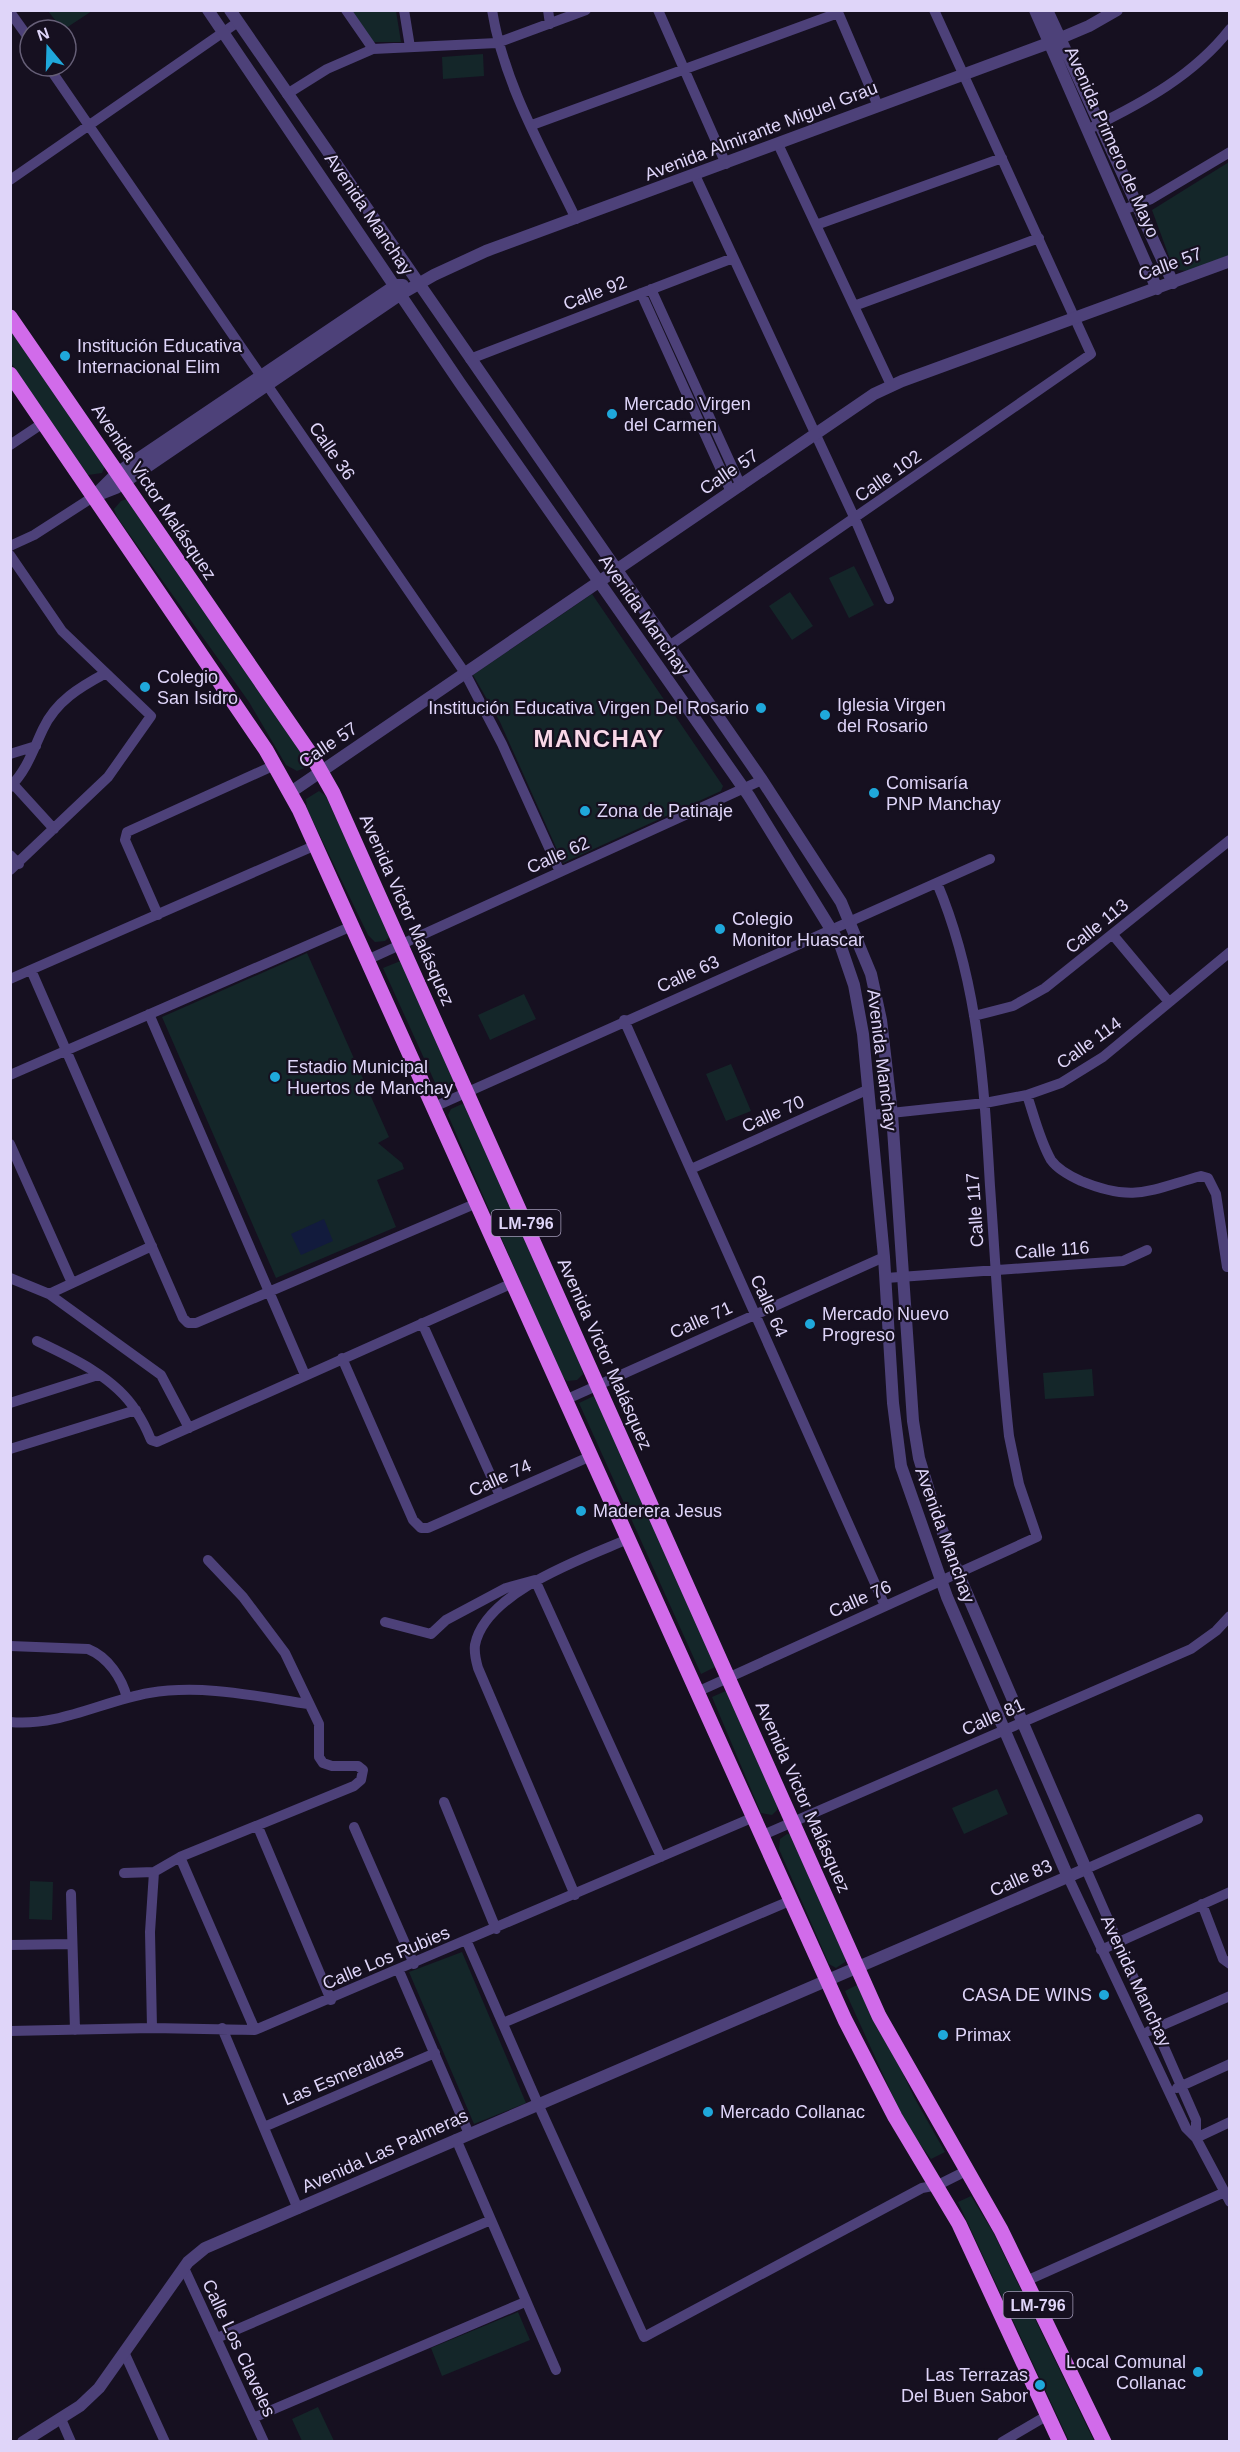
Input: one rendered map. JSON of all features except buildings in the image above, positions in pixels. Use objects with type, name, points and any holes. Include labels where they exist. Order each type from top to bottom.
[{"type":"main road","name":"Avenida Victor Malásquez","points":[[10,317],[322,772],[402,944],[894,2047],[1026,2281],[1104,2442]]},
{"type":"main road","name":"LM-796","points":[[10,375],[275,765],[291,792],[827,1978],[880,2089],[938,2185],[968,2241],[1060,2442]]},
{"type":"street","name":"Avenida Manchay","points":[[208,10],[460,383],[744,789],[832,928],[854,985],[869,1089],[898,1449],[907,1487],[941,1581],[1068,1877],[1168,2092],[1186,2127],[1196,2138],[1227,2197]]},
{"type":"street","name":"Avenida Manchay","points":[[230,10],[417,284],[762,780],[833,888],[851,922],[871,974],[879,1007],[892,1114],[915,1435],[929,1494],[958,1573],[1116,1943],[1196,2120],[1196,2138]]},
{"type":"street","points":[[346,10],[373,49]]},
{"type":"street","points":[[404,10],[410,47]]},
{"type":"street","points":[[492,10],[497,43],[507,73],[576,219]]},
{"type":"street","points":[[548,10],[550,24]]},
{"type":"street","points":[[287,94],[327,69],[373,49],[497,43],[586,10]]},
{"type":"street","points":[[658,10],[726,164]]},
{"type":"street","points":[[934,10],[1076,317]]},
{"type":"street","name":"Avenida Primero de Mayo","points":[[1035,10],[1055,40],[1101,123],[1173,283]]},
{"type":"street","name":"Avenida Primero de Mayo","points":[[1047,10],[1055,40],[1087,130],[1157,289]]},
{"type":"street","name":"Avenida Almirante Miguel Grau","points":[[93,497],[399,290],[417,284],[486,251],[726,164],[1055,40],[1117,10]]},
{"type":"street","points":[[532,125],[838,12],[878,106]]},
{"type":"street","points":[[10,180],[238,22]]},
{"type":"street","points":[[1087,130],[1143,102],[1174,81],[1213,49],[1230,29]]},
{"type":"street","name":"Calle 36","points":[[56,78],[465,673],[502,744],[560,872]]},
{"type":"street","points":[[778,144],[891,385]]},
{"type":"street","points":[[1123,210],[1138,205],[1230,152]]},
{"type":"street","points":[[816,225],[1002,158]]},
{"type":"street","points":[[695,175],[855,519],[889,599]]},
{"type":"street","points":[[854,306],[1039,238]]},
{"type":"street","name":"Calle 92","points":[[470,359],[733,258]]},
{"type":"street","name":"Calle 57","points":[[291,792],[866,399],[891,385],[1230,261]]},
{"type":"street","points":[[646,291],[736,489]]},
{"type":"street","name":"Calle 102","points":[[669,646],[1089,357],[1090,350],[1076,317]]},
{"type":"street","points":[[10,445],[43,423]]},
{"type":"street","points":[[10,546],[34,535],[93,497]]},
{"type":"street","points":[[10,555],[62,631],[150,714],[151,719],[108,777],[15,867],[10,855]]},
{"type":"street","points":[[54,829],[12,785],[59,705],[74,692],[106,673]]},
{"type":"street","points":[[10,754],[36,746]]},
{"type":"street","points":[[158,915],[125,840],[126,832],[275,765]]},
{"type":"street","name":"Calle 62","points":[[367,960],[762,780]]},
{"type":"street","name":"Calle 113","points":[[974,1016],[1001,1010],[1034,995],[1113,935],[1230,840]]},
{"type":"street","points":[[10,979],[316,845]]},
{"type":"street","name":"Calle 63","points":[[434,1107],[624,1020],[990,860]]},
{"type":"street","name":"Calle 117","points":[[937,883],[960,941],[974,1016],[985,1103],[1010,1444],[1019,1484],[1037,1537]]},
{"type":"street","points":[[10,1075],[352,926]]},
{"type":"street","points":[[1113,935],[1169,1002]]},
{"type":"street","name":"Calle 114","points":[[872,1115],[985,1103],[1051,1088],[1080,1073],[1230,952]]},
{"type":"street","points":[[31,970],[183,1318],[188,1323],[196,1323],[477,1203]]},
{"type":"street","points":[[149,1014],[305,1375]]},
{"type":"street","name":"Calle 64","points":[[624,1020],[885,1606]]},
{"type":"street","name":"Calle 70","points":[[691,1169],[869,1089]]},
{"type":"street","points":[[1027,1095],[1052,1160],[1071,1177],[1107,1192],[1130,1194],[1149,1192],[1201,1176],[1208,1178],[1224,1213],[1227,1267]]},
{"type":"street","points":[[10,1144],[72,1283]]},
{"type":"street","points":[[49,1294],[152,1246]]},
{"type":"street","name":"Calle 116","points":[[886,1278],[1123,1261],[1148,1250]]},
{"type":"street","name":"Calle 71","points":[[565,1400],[884,1257]]},
{"type":"street","points":[[10,1278],[49,1294],[161,1375],[189,1428]]},
{"type":"street","points":[[37,1341],[98,1375],[114,1387],[136,1410],[154,1442],[513,1283]]},
{"type":"street","points":[[422,1323],[500,1496]]},
{"type":"street","name":"Calle 74","points":[[342,1358],[413,1520],[421,1528],[428,1527],[591,1456]]},
{"type":"street","points":[[10,1403],[98,1375]]},
{"type":"street","points":[[10,1449],[136,1410]]},
{"type":"street","name":"Calle 76","points":[[697,1692],[1037,1537]]},
{"type":"street","points":[[385,1622],[431,1634],[446,1620],[506,1588],[535,1580],[628,1539]]},
{"type":"street","points":[[124,1873],[154,1872],[180,1857],[258,1827],[354,1786],[362,1780],[363,1770],[358,1766],[332,1766],[323,1763],[319,1757],[319,1724],[274,1636],[243,1597],[208,1560]]},
{"type":"street","points":[[535,1580],[661,1857]]},
{"type":"street","points":[[535,1580],[508,1599],[487,1621],[476,1644],[475,1654],[478,1668],[575,1894]]},
{"type":"street","name":"Calle 81","points":[[763,1835],[1191,1649],[1216,1631],[1229,1617]]},
{"type":"street","points":[[10,1647],[88,1649],[96,1652],[115,1671],[123,1683],[127,1698]]},
{"type":"street","points":[[10,1722],[25,1723],[56,1719],[127,1698],[194,1689],[308,1704]]},
{"type":"street","points":[[444,1802],[496,1929]]},
{"type":"street","name":"Calle Los Rubies","points":[[10,2031],[152,2028],[255,2030],[467,1942],[754,1817]]},
{"type":"street","name":"Calle 83","points":[[827,1978],[1198,1820]]},
{"type":"street","points":[[258,1827],[331,2000]]},
{"type":"street","points":[[354,1827],[414,1964]]},
{"type":"street","points":[[180,1857],[255,2030]]},
{"type":"street","points":[[152,2028],[150,1932],[154,1872]]},
{"type":"street","points":[[1101,1950],[1230,1892]]},
{"type":"street","points":[[70,1894],[75,2030]]},
{"type":"street","points":[[502,2024],[792,1900]]},
{"type":"street","points":[[1202,1904],[1223,1959],[1230,1964]]},
{"type":"street","points":[[467,1942],[537,2104],[644,2337],[922,2188],[938,2185],[966,2171]]},
{"type":"street","points":[[10,1945],[71,1944]]},
{"type":"street","points":[[399,1971],[469,2134]]},
{"type":"street","name":"Avenida Las Palmeras","points":[[23,2442],[81,2406],[99,2388],[183,2268],[195,2254],[205,2248],[827,1978]]},
{"type":"street","points":[[1141,2035],[1230,1995]]},
{"type":"street","points":[[222,2028],[298,2209]]},
{"type":"street","name":"Las Esmeraldas","points":[[264,2127],[435,2053]]},
{"type":"street","points":[[1168,2092],[1230,2064]]},
{"type":"street","points":[[1196,2138],[1230,2122]]},
{"type":"street","points":[[456,2139],[556,2370]]},
{"type":"street","points":[[1026,2281],[1227,2197]]},
{"type":"street","points":[[217,2338],[491,2220]]},
{"type":"street","name":"Calle Los Claveles","points":[[183,2268],[264,2442]]},
{"type":"street","points":[[253,2418],[525,2302]]},
{"type":"street","points":[[124,2352],[165,2442]]},
{"type":"street","points":[[1002,2442],[1048,2415]]},
{"type":"street","points":[[61,2419],[71,2442]]},
{"type":"shaded area","points":[[48,11],[92,11],[78,20],[78,18],[54,18]]},
{"type":"shaded area","points":[[352,11],[396,11],[401,42],[373,42]]},
{"type":"shaded area","points":[[483,54],[484,76],[443,79],[442,57]]},
{"type":"shaded area","points":[[1229,162],[1229,255],[1191,271],[1174,270],[1152,210]]},
{"type":"shaded area","points":[[10,325],[105,466],[102,473],[88,475],[11,363]]},
{"type":"shaded area","points":[[127,499],[308,763],[307,767],[297,771],[286,765],[249,702],[117,517],[114,509],[121,501]]},
{"type":"shaded area","points":[[854,566],[874,605],[849,618],[829,578]]},
{"type":"shaded area","points":[[790,592],[813,626],[792,640],[769,606]]},
{"type":"shaded area","points":[[592,594],[723,786],[721,791],[563,863],[500,722],[473,675]]},
{"type":"shaded area","points":[[319,791],[326,796],[390,936],[385,941],[375,942],[368,935],[307,809],[306,799]]},
{"type":"shaded area","name":"Estadio Municipal Huertos de Manchay","points":[[307,953],[389,1137],[378,1143],[402,1163],[404,1169],[377,1180],[396,1227],[276,1278],[162,1017]]},
{"type":"shaded area","points":[[403,960],[454,1082],[445,1089],[437,1087],[383,968]]},
{"type":"shaded area","points":[[524,994],[536,1019],[490,1040],[478,1015]]},
{"type":"shaded area","points":[[731,1064],[751,1111],[726,1121],[706,1074]]},
{"type":"shaded area","points":[[462,1104],[468,1106],[582,1367],[583,1374],[577,1380],[567,1381],[561,1375],[448,1115],[451,1109]]},
{"type":"shaded area","points":[[1092,1369],[1094,1396],[1045,1399],[1043,1373]]},
{"type":"shaded area","points":[[596,1395],[717,1666],[701,1674],[579,1403]]},
{"type":"shaded area","points":[[728,1690],[777,1803],[777,1810],[772,1815],[761,1813],[712,1697]]},
{"type":"shaded area","points":[[997,1789],[1008,1814],[964,1834],[952,1808]]},
{"type":"shaded area","points":[[787,1834],[792,1835],[845,1955],[845,1962],[836,1968],[829,1964],[779,1849],[780,1839]]},
{"type":"shaded area","points":[[30,1881],[53,1882],[52,1920],[29,1919]]},
{"type":"shaded area","points":[[462,1952],[526,2103],[474,2124],[409,1972]]},
{"type":"shaded area","points":[[861,1983],[914,2097],[945,2152],[931,2159],[906,2125],[845,1991]]},
{"type":"shaded area","points":[[971,2196],[993,2232],[1094,2441],[1069,2441],[958,2202]]},
{"type":"shaded area","points":[[518,2312],[530,2340],[442,2376],[431,2348]]},
{"type":"shaded area","points":[[318,2407],[334,2441],[302,2441],[292,2419]]},
{"type":"water","points":[[324,1219],[333,1241],[301,1255],[291,1234]]},
{"type":"place","name":"Institución Educativa Internacional Elim","points":[[65,356]]},
{"type":"place","name":"Mercado Virgen del Carmen","points":[[612,414]]},
{"type":"place","name":"Colegio San Isidro","points":[[145,687]]},
{"type":"place","name":"Institución Educativa Virgen Del Rosario","points":[[761,708]]},
{"type":"place","name":"Iglesia Virgen del Rosario","points":[[825,715]]},
{"type":"place","name":"Comisaría PNP Manchay","points":[[874,793]]},
{"type":"place","name":"Zona de Patinaje","points":[[585,811]]},
{"type":"place","name":"Colegio Monitor Huascar","points":[[720,929]]},
{"type":"place","name":"Estadio Municipal Huertos de Manchay","points":[[275,1077]]},
{"type":"place","name":"Mercado Nuevo Progreso","points":[[810,1324]]},
{"type":"place","name":"Maderera Jesus","points":[[581,1511]]},
{"type":"place","name":"CASA DE WINS","points":[[1104,1995]]},
{"type":"place","name":"Primax","points":[[943,2035]]},
{"type":"place","name":"Mercado Collanac","points":[[708,2112]]},
{"type":"place","name":"Local Comunal Collanac","points":[[1198,2372]]},
{"type":"place","name":"Las Terrazas Del Buen Sabor","points":[[1040,2385]]},
{"type":"district","name":"MANCHAY","points":[[599,738]]}]
